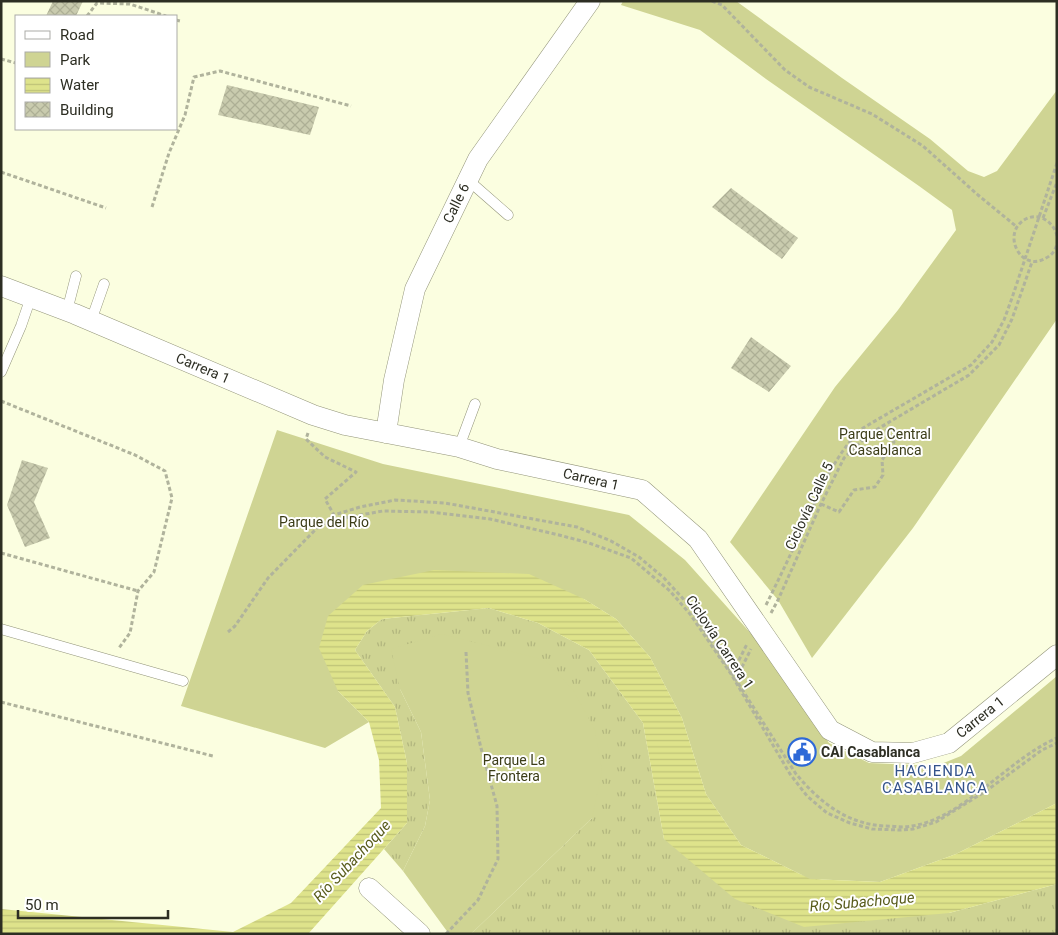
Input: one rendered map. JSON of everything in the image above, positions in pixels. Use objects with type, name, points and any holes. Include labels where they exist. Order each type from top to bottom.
[{"type":"street","name":"Calle 6","points":[[386,433],[394,380],[415,289],[478,159],[590,1]]},
{"type":"street","name":"Carrera 1","points":[[3,291],[31,297],[67,310],[313,415],[345,425],[459,447],[497,459],[642,490],[698,539],[830,730],[872,752],[913,753],[949,743],[1057,655]]},
{"type":"street","points":[[369,888],[420,934]]},
{"type":"lane","points":[[468,180],[508,215]]},
{"type":"lane","points":[[67,310],[76,276]]},
{"type":"lane","points":[[91,321],[104,284]]},
{"type":"lane","points":[[1,372],[31,297]]},
{"type":"lane","points":[[459,447],[475,404]]},
{"type":"lane","points":[[1,629],[183,681]]},
{"type":"path","points":[[712,1],[722,5],[785,70],[809,87],[872,114],[923,146],[978,196],[1017,226]]},
{"type":"path","points":[[88,15],[97,3],[130,4],[163,15]]},
{"type":"path","points":[[1,59],[15,62]]},
{"type":"path","points":[[152,207],[169,153],[185,115],[194,77],[220,72],[351,106]]},
{"type":"path","points":[[732,673],[758,628],[821,487],[849,440],[863,428],[953,377],[980,357],[992,342],[1004,320],[1057,164]]},
{"type":"path","points":[[1,172],[106,208]]},
{"type":"path","points":[[1043,218],[1057,182]]},
{"type":"path","points":[[1057,236],[1054,227],[1043,218],[1028,218],[1017,226],[1013,241],[1015,248],[1024,258],[1032,262],[1043,260],[1053,253],[1057,243]]},
{"type":"path","points":[[1053,253],[1057,256]]},
{"type":"path","name":"Ciclovía Calle 5","points":[[736,680],[758,628],[778,600],[820,504],[844,458],[869,434],[969,376],[999,345],[1012,319],[1032,262]]},
{"type":"path","points":[[1,401],[135,455],[165,470],[172,498],[154,572],[138,591],[130,633],[109,660]]},
{"type":"path","points":[[313,415],[306,439],[325,457],[356,472],[325,499],[334,515],[360,506],[395,500],[445,503],[578,527],[611,541],[639,557],[664,578],[688,603],[796,774],[813,793],[832,809],[853,820],[876,825],[912,826],[935,820],[974,795],[1026,756],[1057,738]]},
{"type":"path","points":[[820,504],[839,512],[854,490],[875,487],[883,475],[882,460],[894,442],[883,425]]},
{"type":"path","name":"Ciclovía Carrera 1","points":[[228,632],[235,626],[268,578],[320,525],[348,517],[383,511],[431,512],[490,519],[551,533],[589,543],[631,558],[670,591],[690,614],[732,673]]},
{"type":"path","points":[[1,553],[138,591]]},
{"type":"path","points":[[446,934],[478,900],[498,859],[497,806],[468,693],[466,652]]},
{"type":"path","name":"Ciclovía Carrera 1","points":[[736,680],[790,774],[807,796],[827,812],[860,827],[872,829],[913,829],[936,822],[986,791],[1042,750],[1057,742]]},
{"type":"path","points":[[1,702],[213,756]]},
{"type":"green space","name":"Parque Central Casablanca","points":[[623,1],[736,1],[930,139],[968,171],[984,177],[997,171],[1057,90],[1057,319],[913,528],[812,658],[778,600],[730,542],[835,387],[898,310],[956,230],[952,210],[766,79],[700,30],[621,5]]},
{"type":"green space","name":"Parque del Río","points":[[277,430],[383,464],[629,515],[685,560],[754,637],[829,743],[869,763],[936,766],[961,756],[1057,676],[1057,803],[956,854],[880,882],[810,879],[741,845],[706,794],[682,718],[650,657],[616,619],[584,599],[363,585],[338,691],[369,722],[325,748],[181,706]]},
{"type":"green space","points":[[489,608],[538,623],[589,650],[643,723],[664,839],[949,913],[1057,884],[1057,934],[471,934],[592,818],[400,689],[421,732],[430,800],[425,826],[403,871],[384,849],[407,823],[407,763],[395,707],[355,650],[367,631],[382,619]]},
{"type":"green space","name":"Parque La Frontera","points":[[442,634],[545,660],[573,690],[595,730],[602,771],[592,818],[471,934],[449,934],[403,871],[425,826],[430,800],[421,732],[400,689],[391,649]]},
{"type":"water","name":"Río Subachoque","points":[[434,570],[529,574],[584,599],[616,619],[650,657],[682,718],[706,794],[741,845],[810,879],[880,882],[956,854],[1057,803],[1057,884],[949,913],[804,927],[735,899],[664,839],[643,723],[589,650],[538,623],[489,608],[382,619],[367,631],[355,650],[395,707],[407,763],[407,823],[308,934],[1,934],[1,909],[233,932],[291,903],[381,808],[379,760],[369,722],[338,691],[319,648],[328,616],[363,585]]},
{"type":"building","points":[[53,1],[83,1],[76,15],[46,15]]},
{"type":"building","points":[[227,85],[319,107],[310,135],[218,115]]},
{"type":"building","points":[[731,188],[798,238],[782,259],[712,207]]},
{"type":"building","points":[[751,337],[791,366],[769,392],[731,368]]},
{"type":"building","points":[[22,460],[48,468],[34,502],[50,538],[25,547],[7,505]]},
{"type":"building","name":"CAI Casablanca","points":[[793,742],[810,743],[812,761],[795,762]]},
{"type":"place","name":"CAI Casablanca","points":[[802,752]]},
{"type":"district","name":"HACIENDA CASABLANCA","points":[[935,780]]}]
